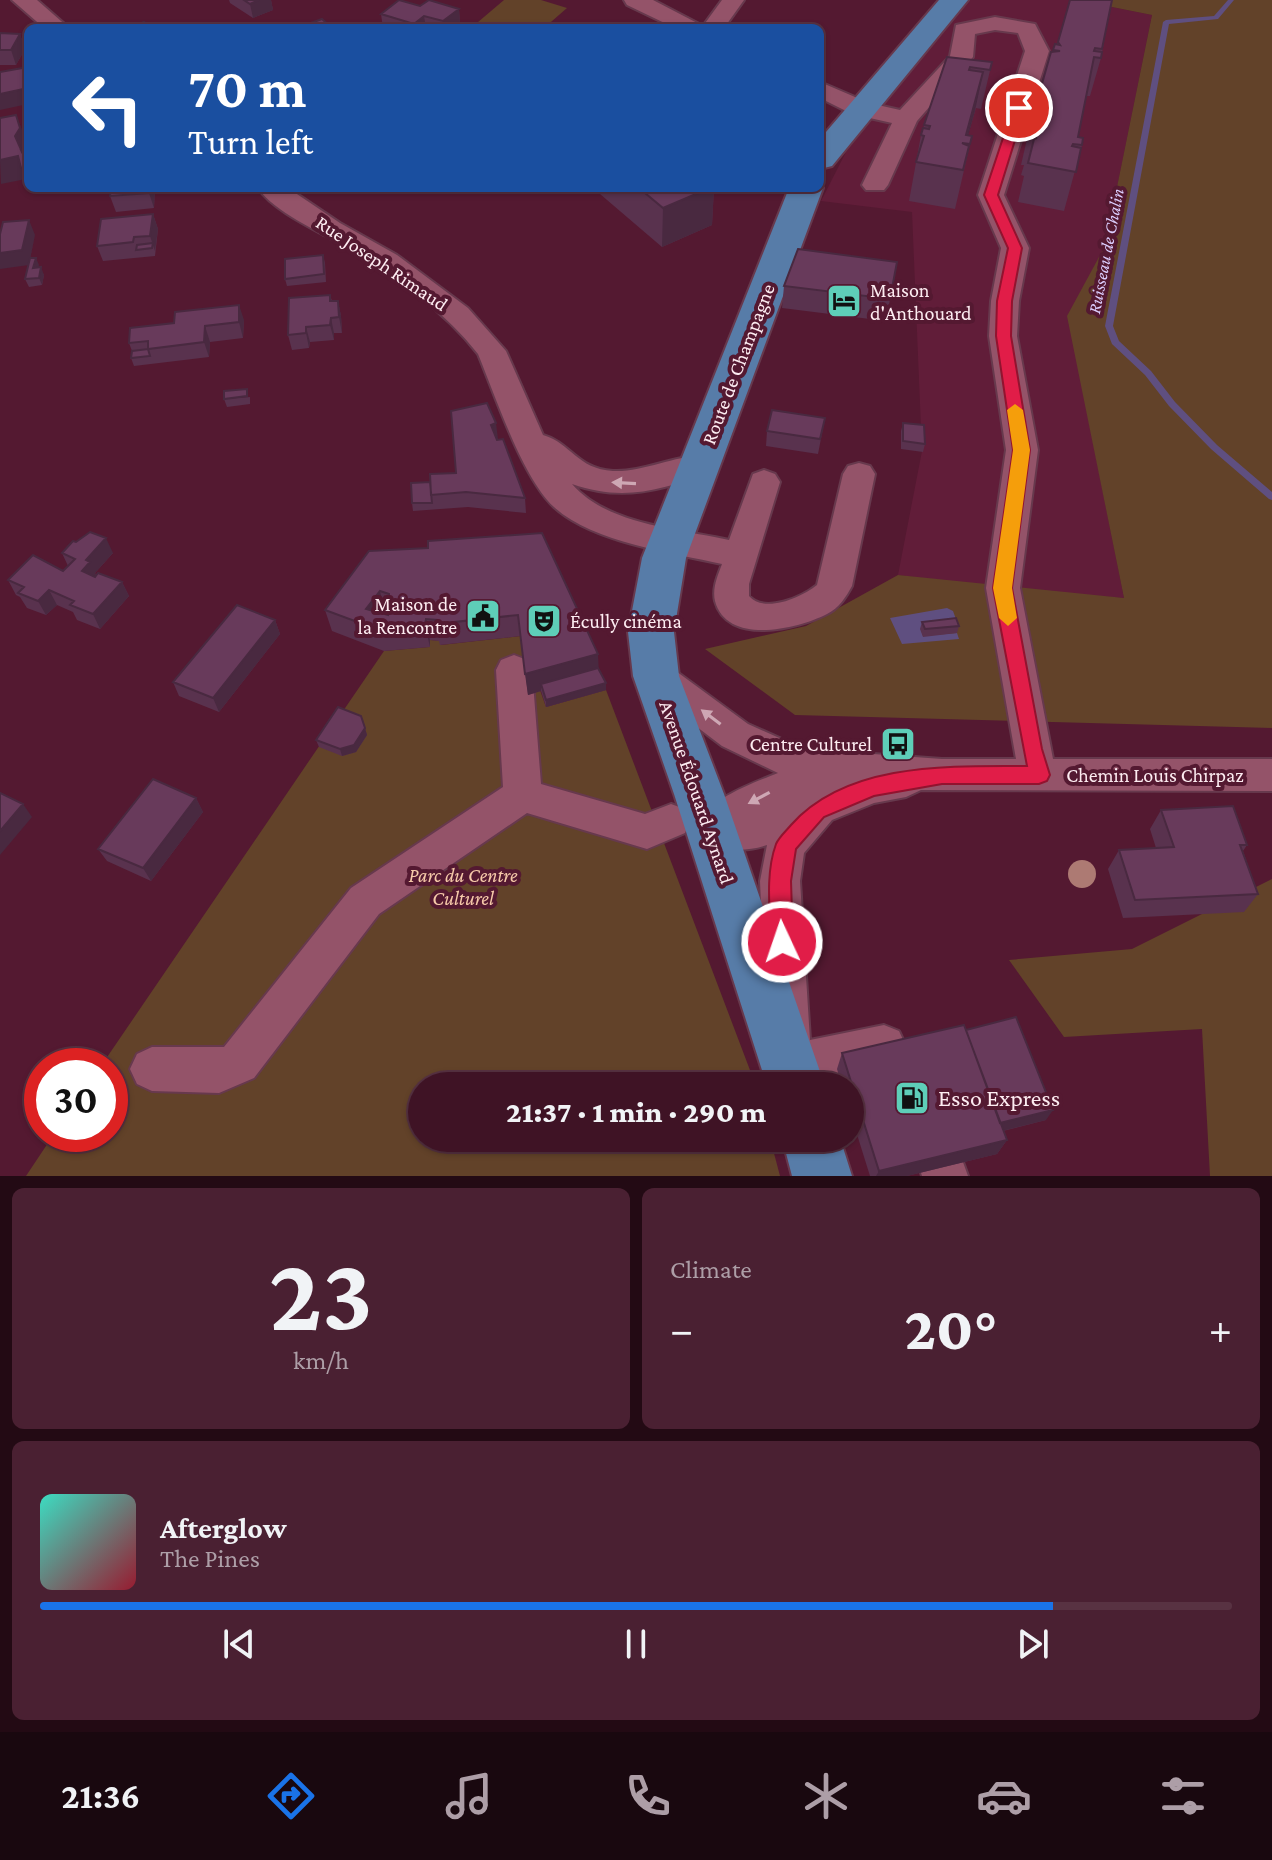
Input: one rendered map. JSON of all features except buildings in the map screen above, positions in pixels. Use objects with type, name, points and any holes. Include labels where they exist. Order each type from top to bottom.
[{"type":"main road","points":[[824,154],[954,0]]},
{"type":"main road","name":"Route de Champagne","points":[[672,540],[804,192]]},
{"type":"main road","name":"Avenue Édouard Aynard","points":[[672,540],[660,575],[651,632],[656,676],[690,826],[791,1072]]},
{"type":"main road","points":[[815,1152],[822,1176]]},
{"type":"street","points":[[23,0],[53,24]]},
{"type":"street","points":[[635,0],[685,24]]},
{"type":"street","points":[[716,24],[733,0]]},
{"type":"street","points":[[875,185],[906,119],[961,57],[964,30],[981,23],[1007,23],[1027,29],[1037,51],[991,195],[1015,248],[1005,301],[1003,336],[1022,450],[1003,588],[1039,775]]},
{"type":"street","points":[[824,91],[861,109],[906,119]]},
{"type":"street","name":"Rue Joseph Rimaud","points":[[277,192],[331,230],[379,256],[470,325],[496,357],[551,480],[565,498],[591,516],[672,540],[741,555]]},
{"type":"street","name":"Rue Joseph Rimaud","points":[[528,430],[563,468],[595,480],[639,484],[699,465]]},
{"type":"street","points":[[764,482],[732,584],[732,600],[743,613],[764,617],[817,604],[835,586],[859,474]]},
{"type":"street","points":[[514,670],[523,795]]},
{"type":"street","name":"Chemin Louis Chirpaz","points":[[656,676],[735,735],[778,757],[804,765],[942,775],[1272,775]]},
{"type":"street","name":"Chemin Louis Chirpaz","points":[[690,826],[787,785],[860,767]]},
{"type":"street","name":"Chemin Louis Chirpaz","points":[[690,826],[753,833],[817,811],[872,787],[942,775]]},
{"type":"street","points":[[523,795],[647,832],[690,826]]},
{"type":"street","points":[[152,1069],[219,1071],[239,1063],[365,901],[523,795]]},
{"type":"street","name":"Chemin Louis Chirpaz","points":[[793,1072],[780,881],[786,846],[817,811]]},
{"type":"street","points":[[806,1072],[900,1043],[945,1176]]},
{"type":"shaded area","points":[[965,0],[1077,0],[1152,15],[1105,247],[1068,316],[1124,598],[898,575],[922,451],[912,212],[821,201],[846,152]]},
{"type":"shaded area","points":[[947,608],[953,611],[957,622],[921,630],[923,636],[957,633],[959,639],[902,644],[890,618]]},
{"type":"green space","points":[[504,0],[541,0],[567,8],[549,24],[476,24]]},
{"type":"green space","points":[[1077,0],[1272,0],[1272,728],[795,715],[705,649],[806,626],[898,575],[1124,598],[1067,316],[1105,246],[1152,15]]},
{"type":"green space","name":"Parc du Centre Culturel","points":[[521,636],[546,707],[606,690],[751,1072],[408,1072],[408,1152],[774,1152],[780,1176],[26,1176],[42,1152],[128,1152],[128,1048],[113,1048],[384,651],[429,647],[430,640],[441,641],[441,645]]},
{"type":"green space","points":[[1272,879],[1272,1176],[1210,1176],[1202,1029],[1064,1037],[1009,960],[1132,949]]},
{"type":"waterway","name":"Ruisseau de Chalin","points":[[1231,0],[1216,18],[1166,22],[1109,326],[1115,342],[1148,373],[1172,404],[1214,447],[1272,497]]},
{"type":"slow traffic","points":[[1008,618],[1003,588],[1022,450],[1015,410]]},
{"type":"place","name":"Maison d'Anthouard","points":[[844,301]]},
{"type":"place","name":"Maison de la Rencontre","points":[[483,616]]},
{"type":"place","name":"Écully cinéma","points":[[544,621]]},
{"type":"place","name":"Centre Culturel","points":[[898,744]]},
{"type":"place","name":"Esso Express","points":[[912,1098]]},
{"type":"route","points":[[782,942],[780,881],[786,846],[817,811],[872,787],[942,775],[1039,775],[1003,588],[1022,450],[1003,336],[1005,301],[1015,248],[991,195],[1019,108]]}]
